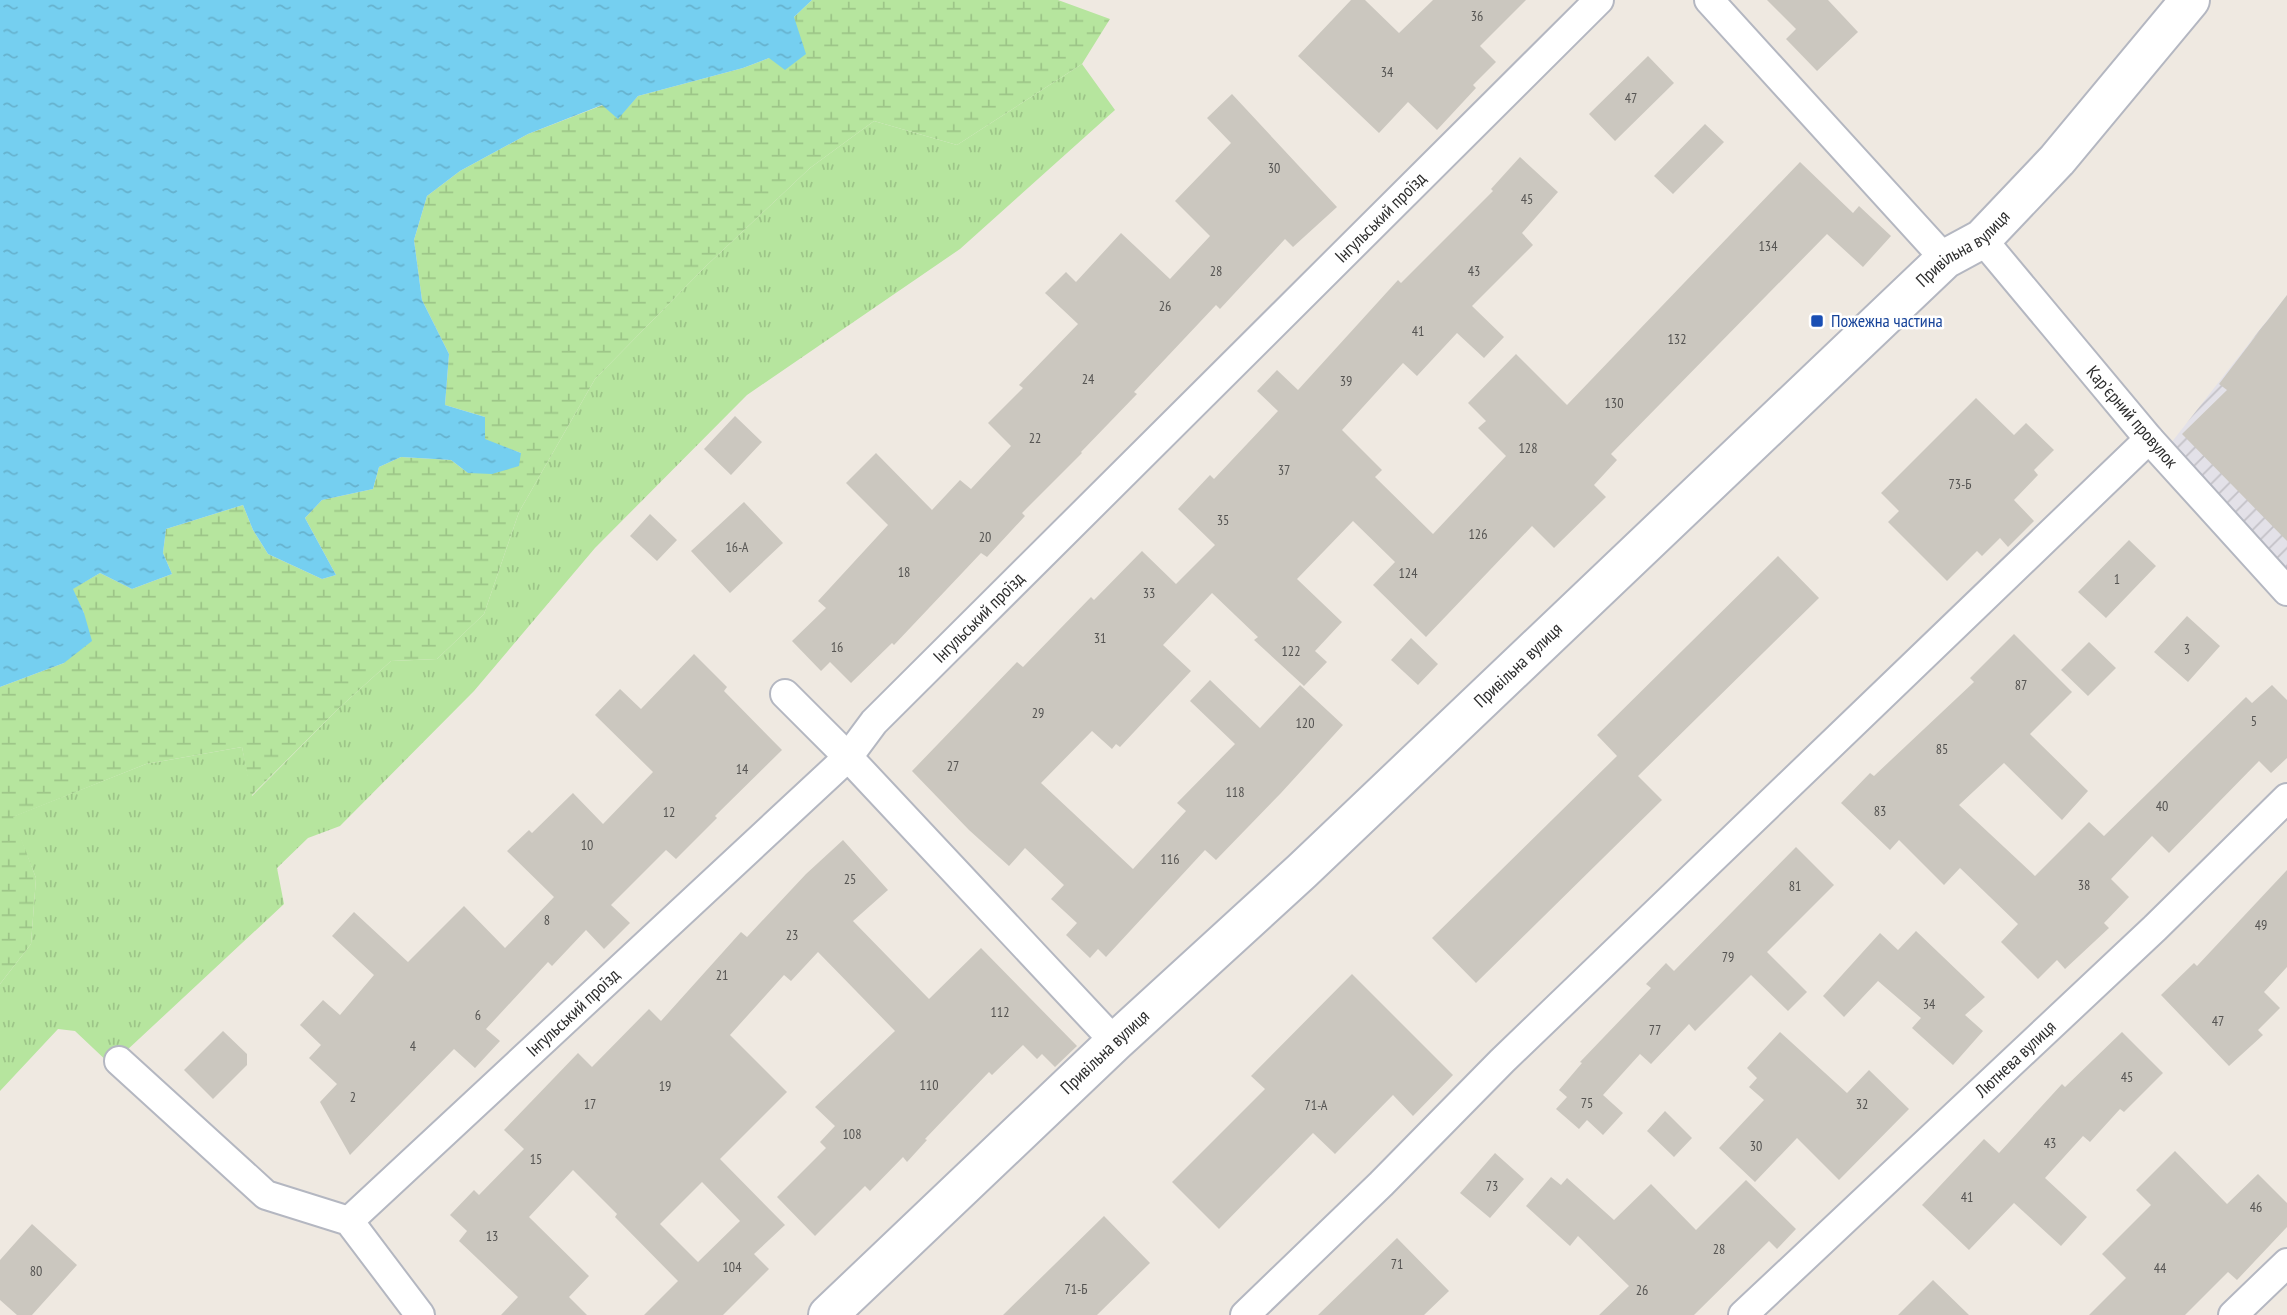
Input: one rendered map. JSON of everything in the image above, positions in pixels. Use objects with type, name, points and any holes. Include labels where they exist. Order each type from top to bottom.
[{"type":"street","name":"Інгульський проїзд","points":[[349,1222],[848,757],[874,722],[1599,0]]},
{"type":"street","points":[[1709,0],[1945,259]]},
{"type":"street","name":"Привільна вулиця","points":[[828,1315],[1115,1042],[1302,871],[1945,259],[1982,239],[2057,160],[2190,0]]},
{"type":"street","name":"Карʼєрний провулок","points":[[1982,239],[2149,439],[2287,591]]},
{"type":"street","points":[[1245,1315],[1381,1184],[1502,1061],[2149,439]]},
{"type":"street","points":[[785,694],[848,757],[1115,1042]]},
{"type":"street","name":"Лютнева вулиця","points":[[1743,1315],[2155,928],[2287,798]]},
{"type":"street","points":[[119,1061],[266,1195],[349,1222],[420,1315]]},
{"type":"street","points":[[2233,1315],[2287,1263]]},
{"type":"shaded area","points":[[2287,295],[2287,571],[2171,443]]},
{"type":"green space","points":[[812,0],[1058,0],[1110,19],[1082,64],[957,145],[874,121],[810,168],[705,267],[595,379],[519,512],[484,614],[437,659],[391,661],[338,709],[251,796],[242,747],[146,764],[13,817],[36,878],[31,944],[0,984],[0,687],[64,663],[84,613],[72,589],[100,573],[132,589],[172,574],[163,553],[166,529],[243,505],[253,530],[268,554],[322,579],[336,575],[305,518],[322,500],[373,489],[379,467],[401,457],[451,460],[468,473],[521,453],[485,440],[485,417],[445,405],[449,354],[422,300],[414,240],[427,196],[460,171],[528,134],[603,105],[618,118],[638,96],[743,68],[769,58],[794,17]]},
{"type":"green space","points":[[1082,64],[1115,110],[960,249],[747,395],[595,548],[474,691],[340,826],[308,838],[277,868],[284,904],[111,1065],[75,1031],[58,1029],[0,1091],[0,984],[31,944],[36,878],[12,817],[146,764],[242,747],[252,796],[338,709],[391,661],[437,659],[484,614],[519,512],[595,379],[705,267],[810,168],[874,121],[957,145]]},
{"type":"water","points":[[0,0],[812,0],[794,17],[806,54],[785,70],[769,58],[743,68],[638,96],[618,119],[602,105],[528,134],[460,171],[427,196],[414,240],[422,300],[449,354],[445,405],[485,417],[485,439],[521,453],[519,466],[492,474],[468,473],[451,460],[401,457],[379,467],[373,489],[322,500],[305,518],[336,575],[322,579],[268,554],[253,530],[243,505],[166,529],[163,553],[172,574],[132,589],[100,573],[73,589],[92,641],[64,663],[0,687]]},
{"type":"building","points":[[1351,0],[1365,0],[1399,33],[1433,0],[1526,0],[1480,46],[1496,62],[1473,85],[1476,88],[1437,130],[1408,102],[1379,133],[1298,56]]},
{"type":"building","points":[[1767,0],[1828,0],[1858,32],[1817,71],[1786,39],[1796,29]]},
{"type":"building","points":[[1648,56],[1674,83],[1615,141],[1589,114]]},
{"type":"building","points":[[1232,94],[1337,207],[1293,247],[1285,239],[1220,309],[1216,305],[1134,392],[1137,394],[1082,453],[1022,513],[1025,516],[987,557],[981,553],[894,645],[892,643],[851,683],[830,662],[821,671],[792,641],[826,608],[818,601],[888,525],[846,483],[876,453],[932,510],[960,480],[971,489],[1011,446],[988,423],[1023,388],[1019,385],[1078,324],[1045,293],[1066,272],[1076,282],[1121,233],[1170,279],[1210,236],[1175,201],[1231,143],[1207,118]]},
{"type":"building","points":[[1705,124],[1724,142],[1673,194],[1654,176]]},
{"type":"building","points":[[1520,157],[1558,192],[1522,233],[1533,245],[1472,306],[1504,337],[1484,358],[1457,333],[1417,376],[1403,363],[1342,430],[1382,470],[1375,477],[1433,534],[1506,456],[1478,428],[1486,421],[1468,403],[1516,354],[1567,405],[1800,162],[1853,213],[1859,206],[1891,236],[1863,267],[1827,234],[1611,454],[1617,460],[1594,485],[1606,497],[1554,548],[1532,526],[1426,637],[1373,585],[1395,562],[1353,521],[1297,579],[1342,622],[1315,651],[1327,662],[1304,686],[1254,640],[1258,637],[1212,593],[1163,645],[1191,671],[1120,747],[1116,744],[1112,749],[1092,731],[1041,783],[1133,869],[1186,811],[1177,803],[1235,744],[1190,701],[1210,680],[1260,728],[1300,685],[1343,725],[1216,860],[1205,850],[1106,957],[1098,949],[1090,958],[1066,935],[1077,923],[1051,899],[1064,885],[1025,848],[1009,866],[969,830],[912,771],[1017,662],[1023,667],[1091,597],[1094,600],[1142,551],[1176,584],[1215,545],[1178,509],[1210,475],[1214,479],[1278,411],[1257,391],[1277,370],[1298,390],[1398,280],[1401,283],[1493,191],[1491,189]]},
{"type":"building","points":[[2287,295],[2287,541],[2182,434],[2227,390],[2219,384]]},
{"type":"building","points":[[1976,398],[2014,435],[2026,423],[2054,450],[2034,470],[2038,475],[2014,500],[2034,521],[2008,547],[2000,538],[1982,556],[1977,551],[1947,581],[1888,522],[1899,511],[1881,493]]},
{"type":"building","points":[[735,416],[762,442],[731,475],[704,449]]},
{"type":"building","points":[[744,502],[783,543],[730,593],[691,551]]},
{"type":"building","points":[[650,514],[677,540],[657,561],[630,536]]},
{"type":"building","points":[[2129,540],[2156,566],[2106,618],[2078,592]]},
{"type":"building","points":[[1778,556],[1819,598],[1638,776],[1662,800],[1476,983],[1432,938],[1617,756],[1597,735]]},
{"type":"building","points":[[2187,616],[2220,646],[2188,682],[2154,652]]},
{"type":"building","points":[[2014,634],[2072,692],[2030,734],[2088,791],[2062,820],[2004,763],[1959,805],[2035,876],[2089,822],[2104,836],[2246,697],[2252,703],[2272,685],[2287,700],[2287,758],[2271,773],[2259,761],[2169,853],[2152,836],[2111,879],[2129,897],[2104,923],[2109,928],[2065,969],[2057,960],[2038,979],[2001,942],[2018,924],[1960,868],[1944,885],[1899,840],[1890,850],[1841,803],[1870,773],[1874,776],[1974,682],[1970,678]]},
{"type":"building","points":[[1411,638],[1438,664],[1418,685],[1391,660]]},
{"type":"building","points":[[2089,642],[2116,668],[2088,696],[2061,670]]},
{"type":"building","points":[[694,654],[727,687],[724,691],[782,750],[676,859],[666,850],[611,905],[630,923],[604,949],[586,930],[552,966],[548,962],[486,1029],[500,1041],[475,1068],[454,1049],[350,1155],[320,1102],[337,1084],[309,1058],[321,1045],[300,1025],[323,1000],[340,1015],[374,975],[332,936],[354,912],[408,962],[464,906],[505,948],[554,897],[507,851],[529,830],[532,833],[573,793],[603,824],[653,772],[595,715],[620,689],[641,709]]},
{"type":"building","points":[[843,840],[888,890],[853,921],[929,999],[981,948],[1077,1046],[1055,1067],[1042,1054],[1037,1059],[1023,1045],[992,1075],[989,1072],[925,1139],[927,1140],[907,1162],[903,1157],[870,1191],[865,1186],[815,1236],[777,1197],[826,1148],[820,1142],[835,1126],[815,1107],[895,1031],[818,952],[791,981],[784,975],[730,1035],[787,1092],[720,1159],[785,1225],[754,1254],[769,1269],[723,1315],[644,1315],[678,1281],[573,1170],[529,1217],[589,1276],[569,1297],[587,1315],[501,1315],[518,1297],[459,1241],[467,1231],[450,1215],[474,1190],[479,1195],[524,1149],[504,1130],[578,1053],[592,1067],[649,1009],[661,1021],[741,932],[747,937],[806,874]],"holes":[[[702,1182],[740,1221],[698,1262],[660,1224]]]},
{"type":"building","points":[[1796,847],[1834,885],[1767,952],[1807,992],[1788,1011],[1751,975],[1695,1031],[1689,1024],[1651,1064],[1640,1054],[1603,1095],[1623,1113],[1603,1135],[1587,1120],[1579,1129],[1556,1109],[1567,1097],[1559,1090],[1582,1063],[1580,1062],[1651,988],[1646,984],[1666,963],[1674,971]]},
{"type":"building","points":[[2287,870],[2287,967],[2264,992],[2280,1008],[2258,1030],[2263,1035],[2229,1066],[2161,995],[2194,963],[2197,966]]},
{"type":"building","points":[[1916,931],[1985,997],[1965,1015],[1983,1031],[1953,1065],[1912,1028],[1921,1018],[1878,981],[1844,1017],[1823,996],[1880,933],[1898,950]]},
{"type":"building","points":[[1352,974],[1453,1075],[1413,1116],[1393,1095],[1335,1154],[1313,1133],[1219,1229],[1172,1182],[1265,1089],[1251,1076]]},
{"type":"building","points":[[223,1031],[247,1054],[247,1065],[213,1099],[184,1070]]},
{"type":"building","points":[[1780,1032],[1847,1093],[1869,1070],[1909,1109],[1839,1180],[1797,1138],[1755,1182],[1719,1148],[1764,1100],[1749,1087],[1757,1078],[1747,1068]]},
{"type":"building","points":[[2122,1032],[2163,1073],[2124,1112],[2120,1109],[2090,1142],[2083,1136],[2045,1178],[2087,1217],[2061,1246],[2014,1203],[1969,1250],[1922,1205],[1984,1139],[1999,1153],[2062,1084],[2065,1087]]},
{"type":"building","points":[[1665,1111],[1692,1138],[1674,1157],[1647,1131]]},
{"type":"building","points":[[2175,1151],[2227,1204],[2258,1174],[2287,1203],[2287,1227],[2237,1280],[2228,1272],[2185,1315],[2089,1315],[2126,1278],[2102,1254],[2151,1205],[2136,1190]]},
{"type":"building","points":[[1495,1153],[1524,1179],[1490,1218],[1460,1193]]},
{"type":"building","points":[[1551,1177],[1561,1185],[1567,1178],[1614,1220],[1651,1184],[1696,1230],[1746,1180],[1796,1229],[1777,1249],[1769,1241],[1694,1315],[1599,1315],[1629,1286],[1578,1236],[1570,1246],[1526,1206]]},
{"type":"building","points":[[1104,1216],[1150,1263],[1097,1315],[1003,1315]]},
{"type":"building","points":[[32,1224],[77,1265],[32,1315],[17,1315],[0,1300],[0,1260]]},
{"type":"building","points":[[1397,1238],[1449,1291],[1424,1315],[1318,1315]]},
{"type":"building","points":[[1933,1280],[1969,1315],[1898,1315]]},
{"type":"place","name":"Пожежна частина","points":[[1817,321]]}]
